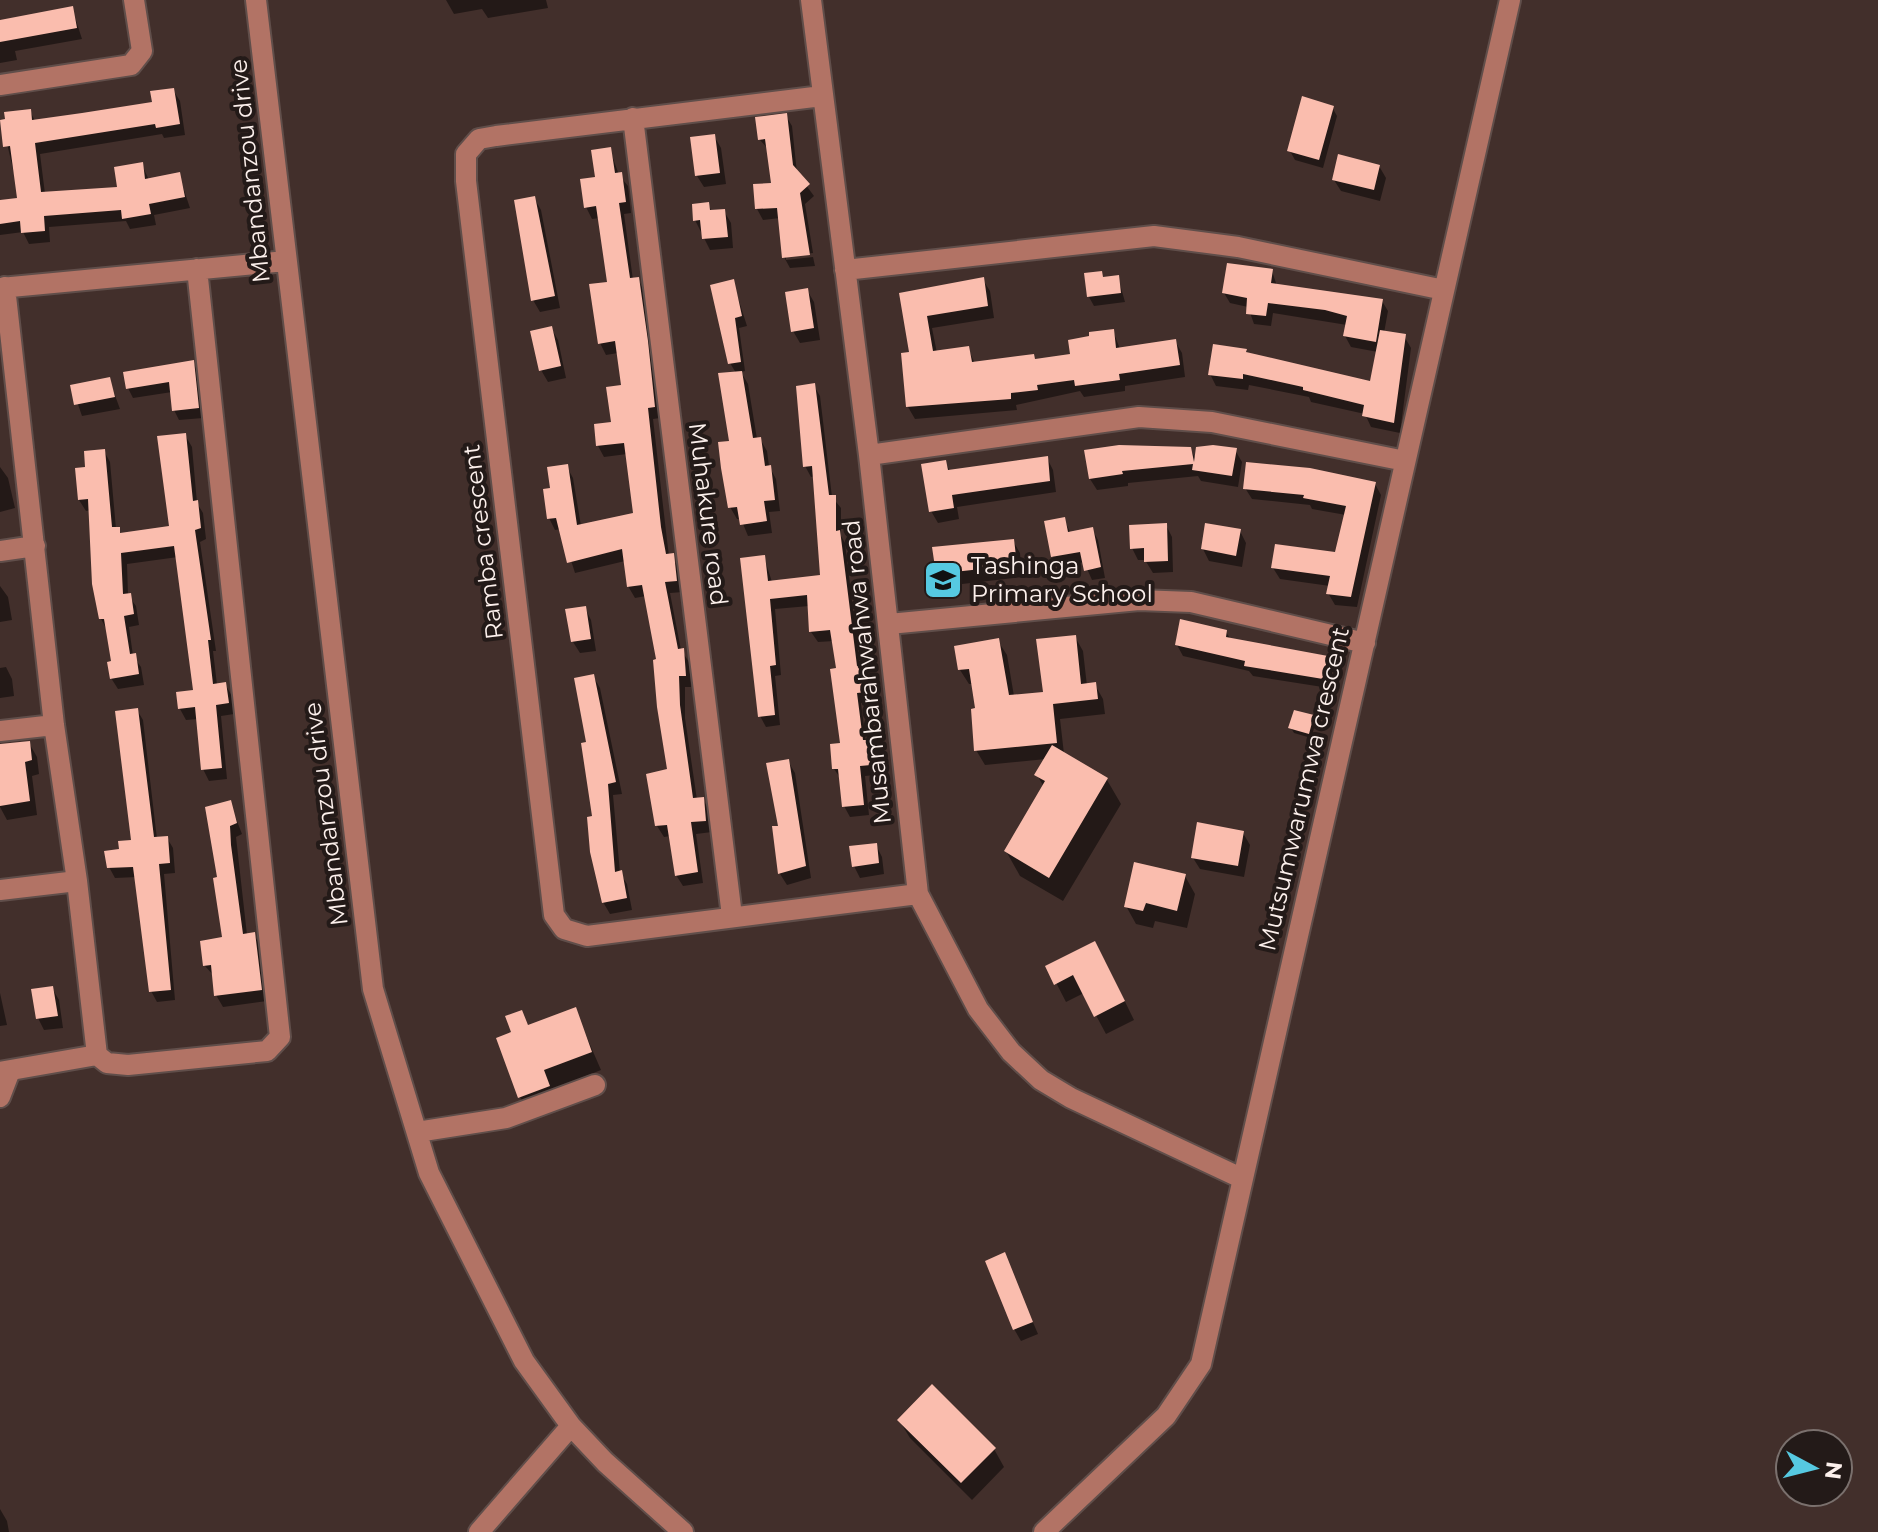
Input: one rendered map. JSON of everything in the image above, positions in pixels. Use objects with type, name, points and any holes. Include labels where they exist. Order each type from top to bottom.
[{"type":"street","points":[[0,85],[131,65],[142,51],[134,0]]},
{"type":"street","name":"Mbandanzou drive","points":[[256,0],[373,989],[429,1173],[524,1361],[571,1426],[605,1462],[683,1532]]},
{"type":"street","name":"Musambarahwahwa road","points":[[811,0],[869,455],[918,894],[978,1009],[1011,1052],[1041,1080],[1071,1098],[1241,1178]]},
{"type":"street","name":"Mutsumwarumwa crescent","points":[[1044,1532],[1166,1416],[1201,1364],[1510,0]]},
{"type":"street","name":"Ramba crescent","points":[[822,96],[496,136],[479,139],[466,154],[468,196],[554,915],[564,929],[587,936],[918,894]]},
{"type":"street","name":"Muhakure road","points":[[633,118],[732,916]]},
{"type":"street","points":[[845,270],[1154,236],[1186,237],[1444,290]]},
{"type":"street","points":[[197,269],[281,1030],[275,1045],[267,1051],[128,1065],[107,1063],[97,1055],[2,288],[197,269],[286,261]]},
{"type":"street","points":[[869,455],[1139,417],[1212,422],[1405,461]]},
{"type":"street","points":[[0,551],[35,546]]},
{"type":"street","points":[[889,624],[1152,601],[1191,602],[1365,643]]},
{"type":"street","points":[[0,731],[54,725]]},
{"type":"street","points":[[0,890],[77,881]]},
{"type":"street","points":[[0,1097],[5,1071],[97,1055]]},
{"type":"street","points":[[417,1132],[506,1118],[595,1085]]},
{"type":"street","points":[[479,1532],[571,1426]]},
{"type":"building","points":[[73,6],[77,28],[0,42],[0,20]]},
{"type":"building","points":[[174,88],[180,124],[156,128],[155,124],[35,143],[41,192],[117,187],[114,167],[143,162],[145,179],[180,172],[185,197],[149,204],[151,214],[122,219],[121,210],[44,216],[45,231],[21,233],[20,221],[0,224],[0,200],[17,198],[10,146],[3,147],[0,120],[5,119],[4,112],[31,109],[32,120],[82,113],[152,102],[150,91]]},
{"type":"building","points":[[1302,96],[1334,106],[1319,160],[1287,151]]},
{"type":"building","points":[[787,113],[793,165],[810,184],[800,193],[810,255],[782,258],[777,208],[755,209],[753,184],[771,183],[765,139],[758,140],[755,117]]},
{"type":"building","points":[[715,134],[720,173],[695,176],[690,137]]},
{"type":"building","points":[[611,147],[615,173],[622,172],[626,202],[619,203],[630,278],[639,277],[648,341],[655,407],[648,408],[661,527],[666,554],[674,553],[677,581],[665,582],[678,649],[684,648],[686,676],[679,676],[680,705],[693,798],[704,797],[706,821],[691,822],[698,872],[675,876],[667,825],[655,826],[646,774],[667,769],[657,707],[653,660],[656,659],[642,585],[627,587],[622,549],[567,563],[556,518],[547,519],[543,489],[550,488],[547,467],[568,464],[577,525],[633,513],[624,443],[596,446],[594,424],[611,422],[606,387],[621,385],[615,341],[598,344],[589,284],[607,282],[596,206],[584,208],[580,179],[595,177],[591,150]]},
{"type":"building","points":[[1338,154],[1380,165],[1374,190],[1332,180]]},
{"type":"building","points":[[535,196],[555,296],[531,301],[514,200]]},
{"type":"building","points":[[709,202],[710,210],[725,209],[728,237],[702,239],[700,220],[693,221],[692,204]]},
{"type":"building","points":[[1227,263],[1273,269],[1271,283],[1383,299],[1376,342],[1343,336],[1347,316],[1325,310],[1268,303],[1266,316],[1246,314],[1247,298],[1222,293]]},
{"type":"building","points":[[1102,271],[1103,277],[1119,275],[1121,293],[1087,297],[1084,273]]},
{"type":"building","points":[[984,277],[988,306],[927,316],[933,351],[969,346],[972,362],[1034,354],[1035,359],[1070,354],[1068,340],[1089,336],[1089,332],[1114,329],[1116,348],[1176,339],[1180,365],[1119,374],[1120,380],[1075,386],[1074,380],[1037,385],[1038,390],[1011,393],[1011,399],[906,407],[901,353],[909,352],[899,293]]},
{"type":"building","points":[[734,279],[742,316],[735,318],[741,362],[728,364],[710,285]]},
{"type":"building","points":[[808,288],[814,328],[791,332],[785,292]]},
{"type":"building","points":[[552,326],[561,366],[539,371],[530,331]]},
{"type":"building","points":[[1380,330],[1406,334],[1394,423],[1362,416],[1364,405],[1303,390],[1303,387],[1243,374],[1243,379],[1208,375],[1213,344],[1247,349],[1246,352],[1370,381]]},
{"type":"building","points":[[194,360],[199,408],[172,411],[169,382],[126,389],[123,372]]},
{"type":"building","points":[[742,371],[753,438],[761,437],[765,466],[771,465],[775,500],[764,501],[767,521],[740,525],[737,507],[728,508],[721,468],[718,442],[729,441],[718,373]]},
{"type":"building","points":[[110,377],[115,397],[74,405],[70,385]]},
{"type":"building","points":[[815,383],[829,495],[836,495],[836,531],[840,530],[857,666],[862,665],[866,692],[857,693],[863,740],[868,740],[871,765],[860,766],[864,805],[842,807],[838,769],[832,769],[830,744],[840,743],[830,669],[836,668],[830,630],[809,632],[807,595],[770,599],[776,665],[770,666],[775,715],[758,717],[740,558],[765,555],[768,581],[820,575],[812,466],[803,467],[796,386]]},
{"type":"building","points":[[186,433],[193,501],[198,500],[201,528],[195,530],[211,640],[208,640],[213,684],[226,682],[229,703],[216,705],[222,768],[201,770],[195,707],[178,709],[176,692],[193,690],[174,546],[121,553],[123,594],[131,593],[134,614],[124,616],[130,654],[136,653],[139,674],[110,679],[107,662],[111,661],[104,619],[99,619],[92,584],[88,499],[78,500],[75,468],[85,467],[84,451],[105,449],[112,527],[120,527],[120,533],[169,526],[157,436]]},
{"type":"building","points":[[1119,445],[1191,447],[1194,462],[1196,447],[1213,445],[1237,448],[1232,476],[1192,470],[1193,464],[1122,471],[1123,474],[1089,479],[1084,450]]},
{"type":"building","points":[[1048,456],[1050,481],[952,495],[954,508],[929,512],[921,464],[946,460],[948,470]]},
{"type":"building","points":[[1246,462],[1310,468],[1376,482],[1351,597],[1326,594],[1330,576],[1271,568],[1275,544],[1335,552],[1346,506],[1303,498],[1304,495],[1243,489]]},
{"type":"building","points":[[1065,517],[1068,532],[1093,527],[1101,567],[1084,571],[1080,552],[1051,557],[1044,521]]},
{"type":"building","points":[[1167,523],[1168,561],[1144,562],[1144,548],[1130,549],[1129,525]]},
{"type":"building","points":[[1205,523],[1241,529],[1236,556],[1201,549]]},
{"type":"building","points":[[1014,539],[1017,565],[936,574],[932,547]]},
{"type":"building","points":[[586,606],[591,639],[571,642],[565,609]]},
{"type":"building","points":[[1180,619],[1227,630],[1226,637],[1328,656],[1323,679],[1244,666],[1245,661],[1175,645]]},
{"type":"building","points":[[1076,635],[1081,684],[1096,682],[1098,699],[1053,704],[1057,743],[974,751],[971,709],[975,708],[969,669],[958,670],[954,646],[999,638],[1009,695],[1043,692],[1036,639]]},
{"type":"building","points":[[594,674],[616,782],[608,784],[615,872],[622,870],[627,898],[602,903],[590,852],[587,817],[592,816],[581,743],[586,742],[574,678]]},
{"type":"building","points":[[138,708],[154,837],[168,836],[170,863],[159,864],[171,990],[149,992],[133,867],[107,868],[104,851],[119,849],[118,841],[131,840],[115,711]]},
{"type":"building","points":[[1294,710],[1314,715],[1309,734],[1288,728]]},
{"type":"building","points":[[30,741],[32,760],[25,762],[30,801],[0,806],[0,744]]},
{"type":"building","points":[[1052,745],[1108,778],[1049,878],[1004,851],[1045,781],[1034,775]]},
{"type":"building","points":[[789,759],[806,866],[778,874],[772,826],[778,826],[766,763]]},
{"type":"building","points":[[231,800],[237,823],[230,826],[231,845],[243,934],[255,932],[262,990],[214,996],[211,965],[203,966],[200,941],[222,937],[213,878],[217,877],[205,807]]},
{"type":"building","points":[[1197,822],[1244,831],[1238,866],[1191,858]]},
{"type":"building","points":[[877,843],[879,863],[852,867],[849,846]]},
{"type":"building","points":[[1134,862],[1186,874],[1177,911],[1146,903],[1143,911],[1124,907]]},
{"type":"building","points":[[1095,941],[1125,1001],[1094,1017],[1073,975],[1054,985],[1045,966]]},
{"type":"building","points":[[53,986],[58,1016],[36,1019],[31,989]]},
{"type":"building","points":[[576,1007],[592,1052],[544,1070],[550,1086],[518,1098],[496,1038],[511,1032],[505,1016],[522,1010],[528,1025]]},
{"type":"building","points":[[1005,1252],[1033,1322],[1013,1330],[985,1261]]},
{"type":"building","points":[[932,1384],[996,1448],[961,1483],[897,1420]]},
{"type":"place","name":"Tashinga Primary School","points":[[943,580]]}]
